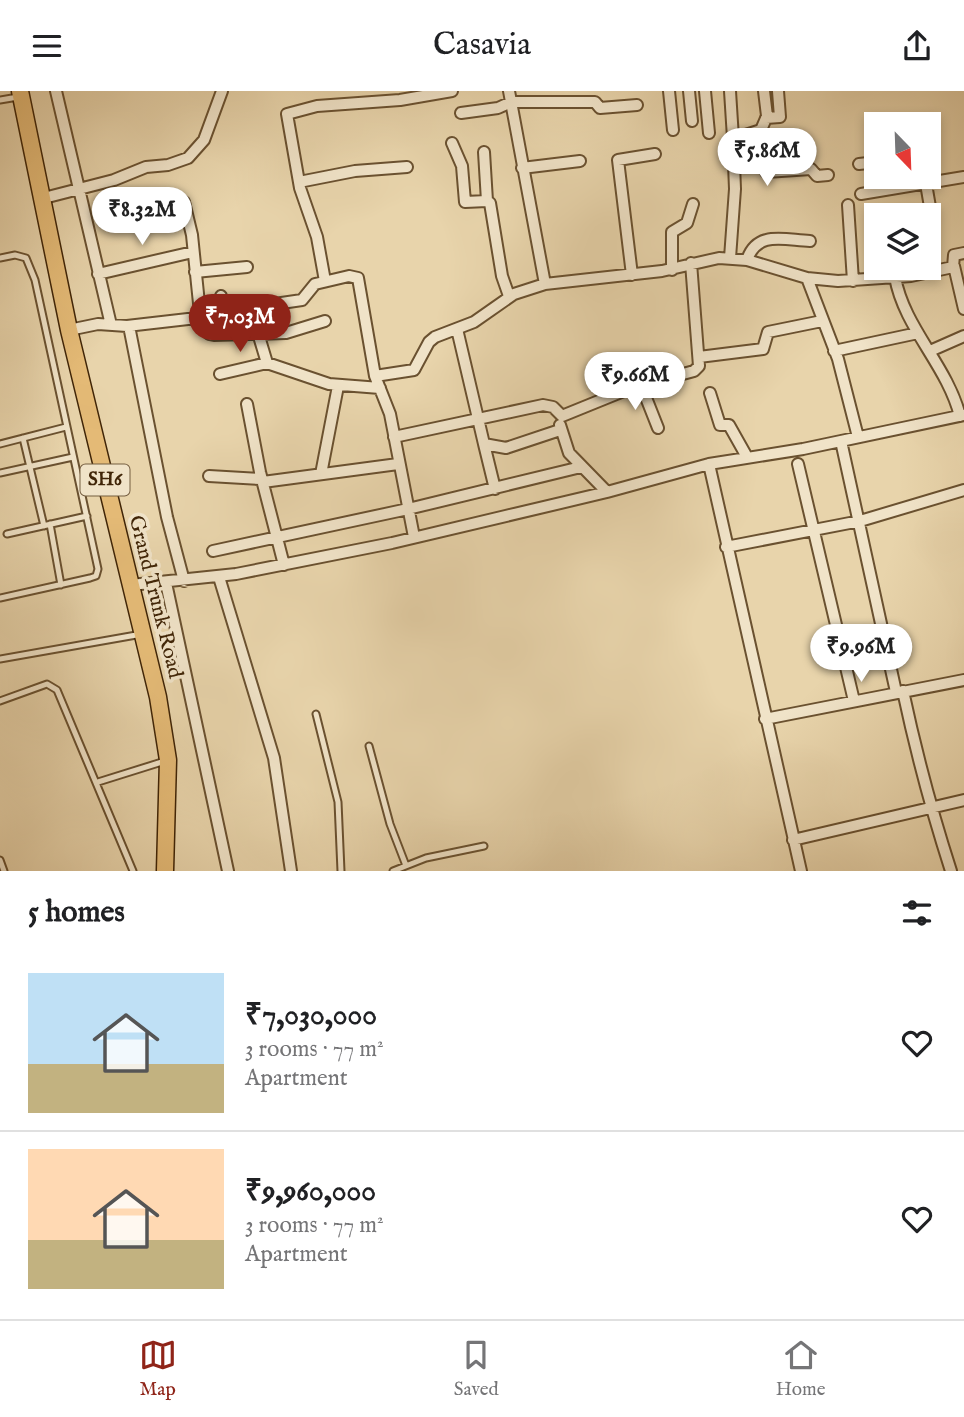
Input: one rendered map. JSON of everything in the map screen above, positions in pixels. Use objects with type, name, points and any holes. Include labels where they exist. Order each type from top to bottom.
[{"type":"main road","name":"Grand Trunk Road","points":[[20,94],[69,330],[158,697],[167,760],[165,871]]},
{"type":"street","points":[[56,91],[111,325]]},
{"type":"street","points":[[40,199],[78,190],[146,167],[168,165],[188,158],[204,140],[222,91]]},
{"type":"street","points":[[325,281],[317,237],[299,182],[286,125],[290,112],[346,102],[400,100],[452,91]]},
{"type":"street","points":[[669,91],[673,130]]},
{"type":"street","points":[[689,91],[692,121]]},
{"type":"street","points":[[705,91],[709,132]]},
{"type":"street","points":[[730,91],[735,189],[730,258]]},
{"type":"street","points":[[764,91],[766,118],[759,133],[766,172],[811,169],[817,176],[828,176]]},
{"type":"street","points":[[766,118],[780,116],[778,91]]},
{"type":"street","points":[[461,113],[498,108],[510,97],[596,102],[600,108],[637,105]]},
{"type":"street","points":[[510,97],[545,284]]},
{"type":"street","points":[[733,138],[759,133]]},
{"type":"street","points":[[452,143],[462,166],[466,202],[487,201]]},
{"type":"street","points":[[484,152],[487,201],[509,296]]},
{"type":"street","points":[[632,275],[618,160],[655,154]]},
{"type":"street","points":[[522,168],[580,161]]},
{"type":"street","points":[[859,164],[864,163]]},
{"type":"street","points":[[299,182],[355,171],[407,167]]},
{"type":"street","points":[[942,178],[964,177]]},
{"type":"street","points":[[861,194],[882,189]]},
{"type":"street","points":[[184,202],[193,252],[199,320],[209,334],[286,333],[325,321]]},
{"type":"street","points":[[673,269],[672,232],[687,223],[693,204]]},
{"type":"street","points":[[848,205],[853,281]]},
{"type":"street","points":[[747,260],[754,245],[765,239],[810,241]]},
{"type":"street","points":[[98,274],[193,252]]},
{"type":"street","points":[[964,253],[954,255],[964,309]]},
{"type":"street","points":[[375,376],[414,370],[429,342],[474,322],[509,296],[545,284],[632,275],[730,258],[747,260],[807,278],[864,280]]},
{"type":"street","points":[[559,415],[641,385],[694,372],[699,366],[699,356],[691,263]]},
{"type":"street","points":[[941,268],[954,266]]},
{"type":"street","points":[[195,272],[247,267]]},
{"type":"street","points":[[267,363],[258,334],[261,306],[302,300],[311,286],[325,281],[349,276],[358,278],[375,376],[387,402],[414,537]]},
{"type":"street","points":[[807,278],[834,351],[858,437]]},
{"type":"street","points":[[131,585],[219,577],[284,565],[607,492],[709,464],[841,441],[962,415],[947,379],[900,298],[896,280]]},
{"type":"street","points":[[69,330],[199,320],[224,313],[221,296]]},
{"type":"street","points":[[699,356],[763,349],[768,332],[822,321]]},
{"type":"street","points":[[129,326],[167,517],[184,581]]},
{"type":"street","points":[[457,329],[495,489]]},
{"type":"street","points":[[834,351],[918,333]]},
{"type":"street","points":[[930,351],[964,336]]},
{"type":"street","points":[[220,375],[267,363],[338,386],[380,388]]},
{"type":"street","points":[[641,385],[658,428]]},
{"type":"street","points":[[321,474],[338,386]]},
{"type":"street","points":[[710,393],[720,425],[729,425],[747,457]]},
{"type":"street","points":[[247,404],[262,482],[284,565]]},
{"type":"street","points":[[394,437],[543,405],[553,407],[559,415],[560,430],[569,453],[607,492]]},
{"type":"street","points":[[484,444],[506,447],[560,430]]},
{"type":"street","points":[[841,441],[900,692],[951,871]]},
{"type":"street","points":[[209,476],[260,479],[262,482],[398,464]]},
{"type":"street","points":[[709,464],[801,871]]},
{"type":"street","points":[[798,464],[854,701]]},
{"type":"street","points":[[213,551],[408,509],[581,467]]},
{"type":"street","points":[[726,547],[860,521],[964,490]]},
{"type":"street","points":[[219,577],[274,758],[291,871]]},
{"type":"street","points":[[166,583],[228,871]]},
{"type":"street","points":[[765,719],[964,680]]},
{"type":"street","points":[[793,840],[964,800]]},
{"type":"lane","points":[[0,100],[20,94]]},
{"type":"lane","points":[[0,258],[22,256],[30,263],[98,573],[90,578],[0,598]]},
{"type":"lane","points":[[0,444],[66,427]]},
{"type":"lane","points":[[23,438],[61,585]]},
{"type":"lane","points":[[0,473],[73,457]]},
{"type":"lane","points":[[7,534],[87,516]]},
{"type":"lane","points":[[0,659],[142,634]]},
{"type":"lane","points":[[0,701],[47,684],[52,685],[62,698],[133,871]]},
{"type":"lane","points":[[316,714],[338,802],[341,871]]},
{"type":"lane","points":[[369,746],[390,824],[405,863]]},
{"type":"lane","points":[[97,782],[167,760]]},
{"type":"lane","points":[[393,871],[405,863],[484,846]]},
{"type":"lane","points":[[0,860],[4,871]]}]
